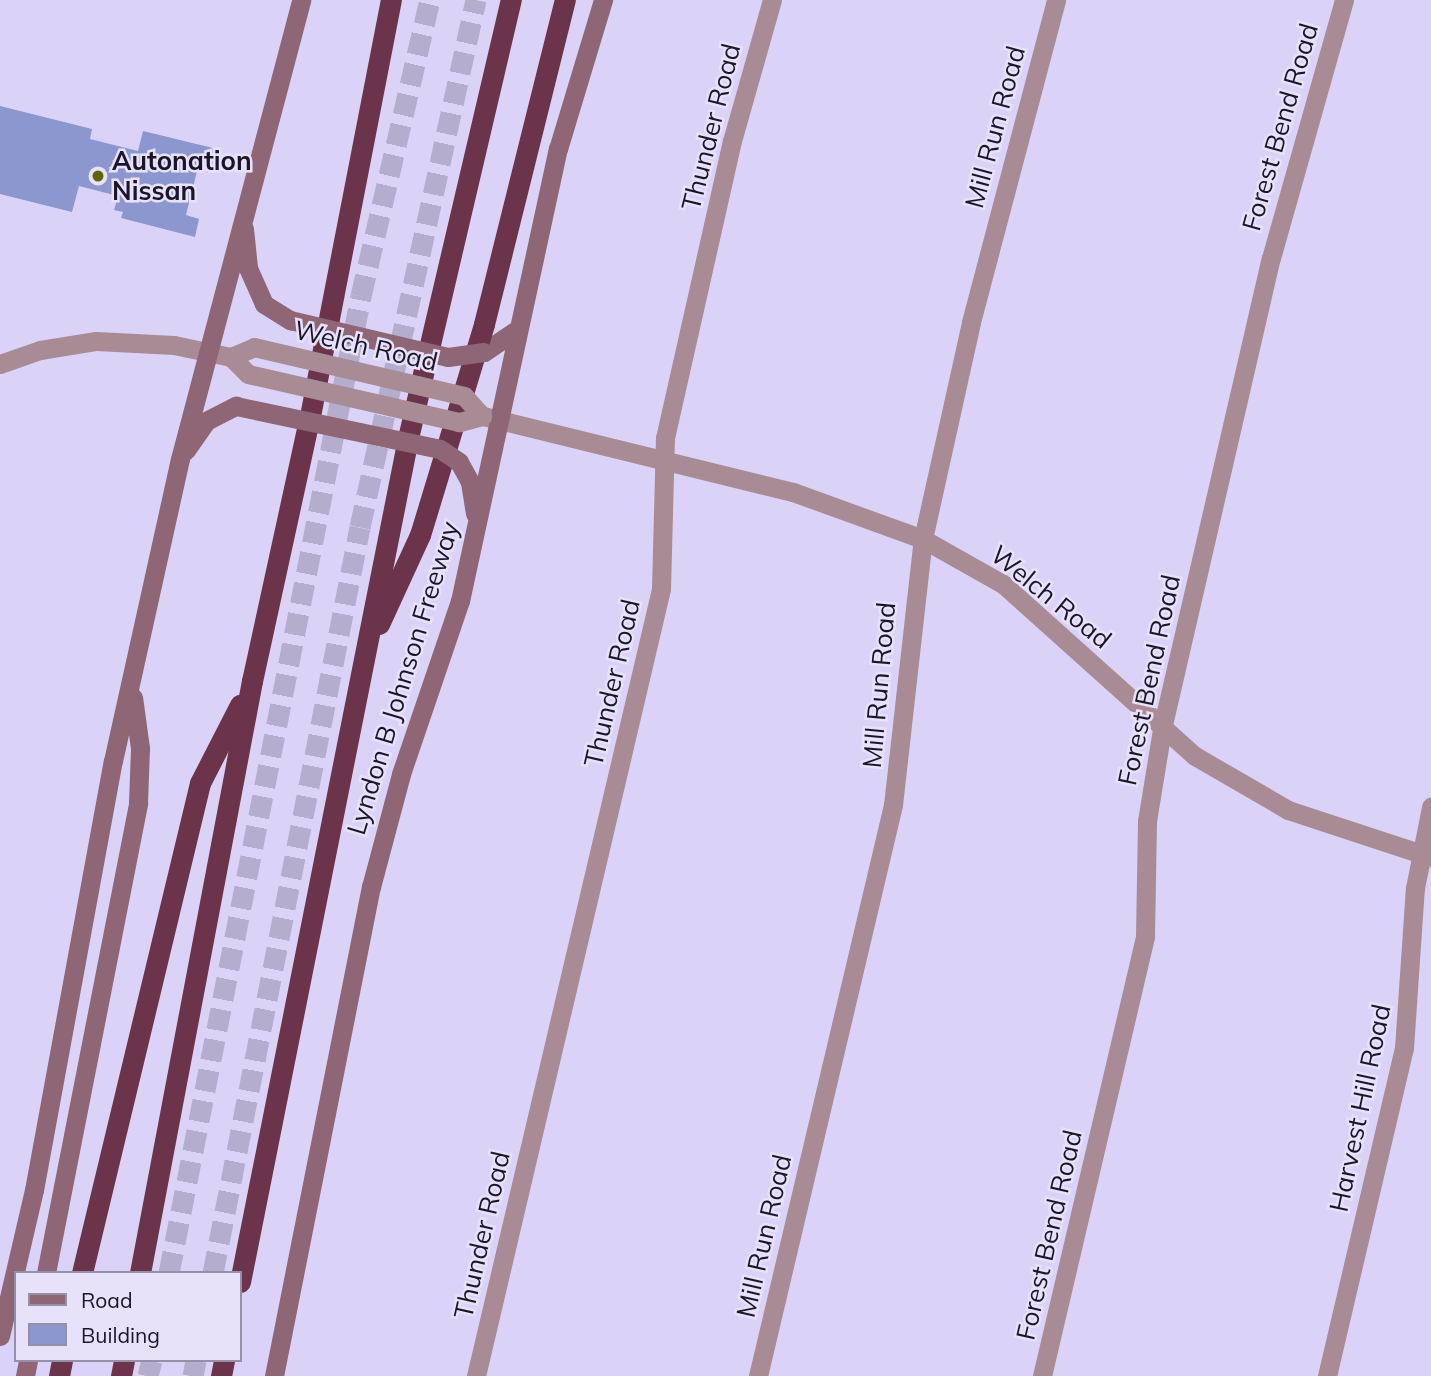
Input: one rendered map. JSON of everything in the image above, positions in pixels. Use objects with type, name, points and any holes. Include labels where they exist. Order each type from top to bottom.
[{"type":"highway","points":[[140,1271],[252,681],[391,0]]},
{"type":"highway","name":"Lyndon B Johnson Freeway","points":[[242,1272],[363,658],[441,293],[512,0]]},
{"type":"highway","points":[[363,658],[428,508],[484,324],[565,0]]},
{"type":"highway","points":[[82,1271],[201,783],[252,681]]},
{"type":"main road","points":[[15,1271],[34,1190],[131,686],[180,459],[245,204],[302,0]]},
{"type":"main road","name":"Lyndon B Johnson Freeway","points":[[274,1376],[370,887],[473,547],[491,418],[517,330],[558,149],[603,0]]},
{"type":"main road","points":[[245,204],[248,268],[264,304],[290,320],[448,357],[484,352],[517,330]]},
{"type":"main road","points":[[180,459],[206,421],[236,406],[440,449],[459,462],[476,505],[473,547]]},
{"type":"main road","points":[[46,1271],[138,803],[140,748],[131,686]]},
{"type":"main road","points":[[0,1336],[14,1276]]},
{"type":"street","name":"Thunder Road","points":[[476,1376],[661,589],[665,438],[729,154],[772,0]]},
{"type":"street","name":"Mill Run Road","points":[[758,1376],[893,805],[923,539],[971,322],[1056,0]]},
{"type":"street","name":"Forest Bend Road","points":[[1042,1376],[1146,936],[1147,821],[1163,729],[1271,258],[1344,0]]},
{"type":"street","name":"Welch Road","points":[[0,364],[40,350],[96,341],[206,352],[231,357],[248,374],[459,422],[491,418],[831,503],[923,539],[1003,584],[1195,756],[1287,810],[1425,856]]},
{"type":"street","name":"Welch Road","points":[[231,357],[254,347],[464,396],[491,418]]},
{"type":"street","name":"Harvest Hill Road","points":[[1327,1376],[1404,1048],[1431,807]]},
{"type":"building","name":"Autonation Nissan","points":[[0,106],[92,129],[90,139],[138,151],[143,131],[217,149],[213,166],[199,163],[186,215],[199,219],[195,237],[121,218],[123,212],[114,210],[118,196],[79,186],[72,212],[0,194]]},
{"type":"tunnel","points":[[169,1271],[361,296],[430,0]]},
{"type":"tunnel","points":[[213,1271],[360,527],[476,0]]},
{"type":"tunnel","points":[[148,1376],[152,1362]]},
{"type":"tunnel","points":[[193,1376],[196,1362]]},
{"type":"place","name":"Autonation Nissan","points":[[98,176]]}]
